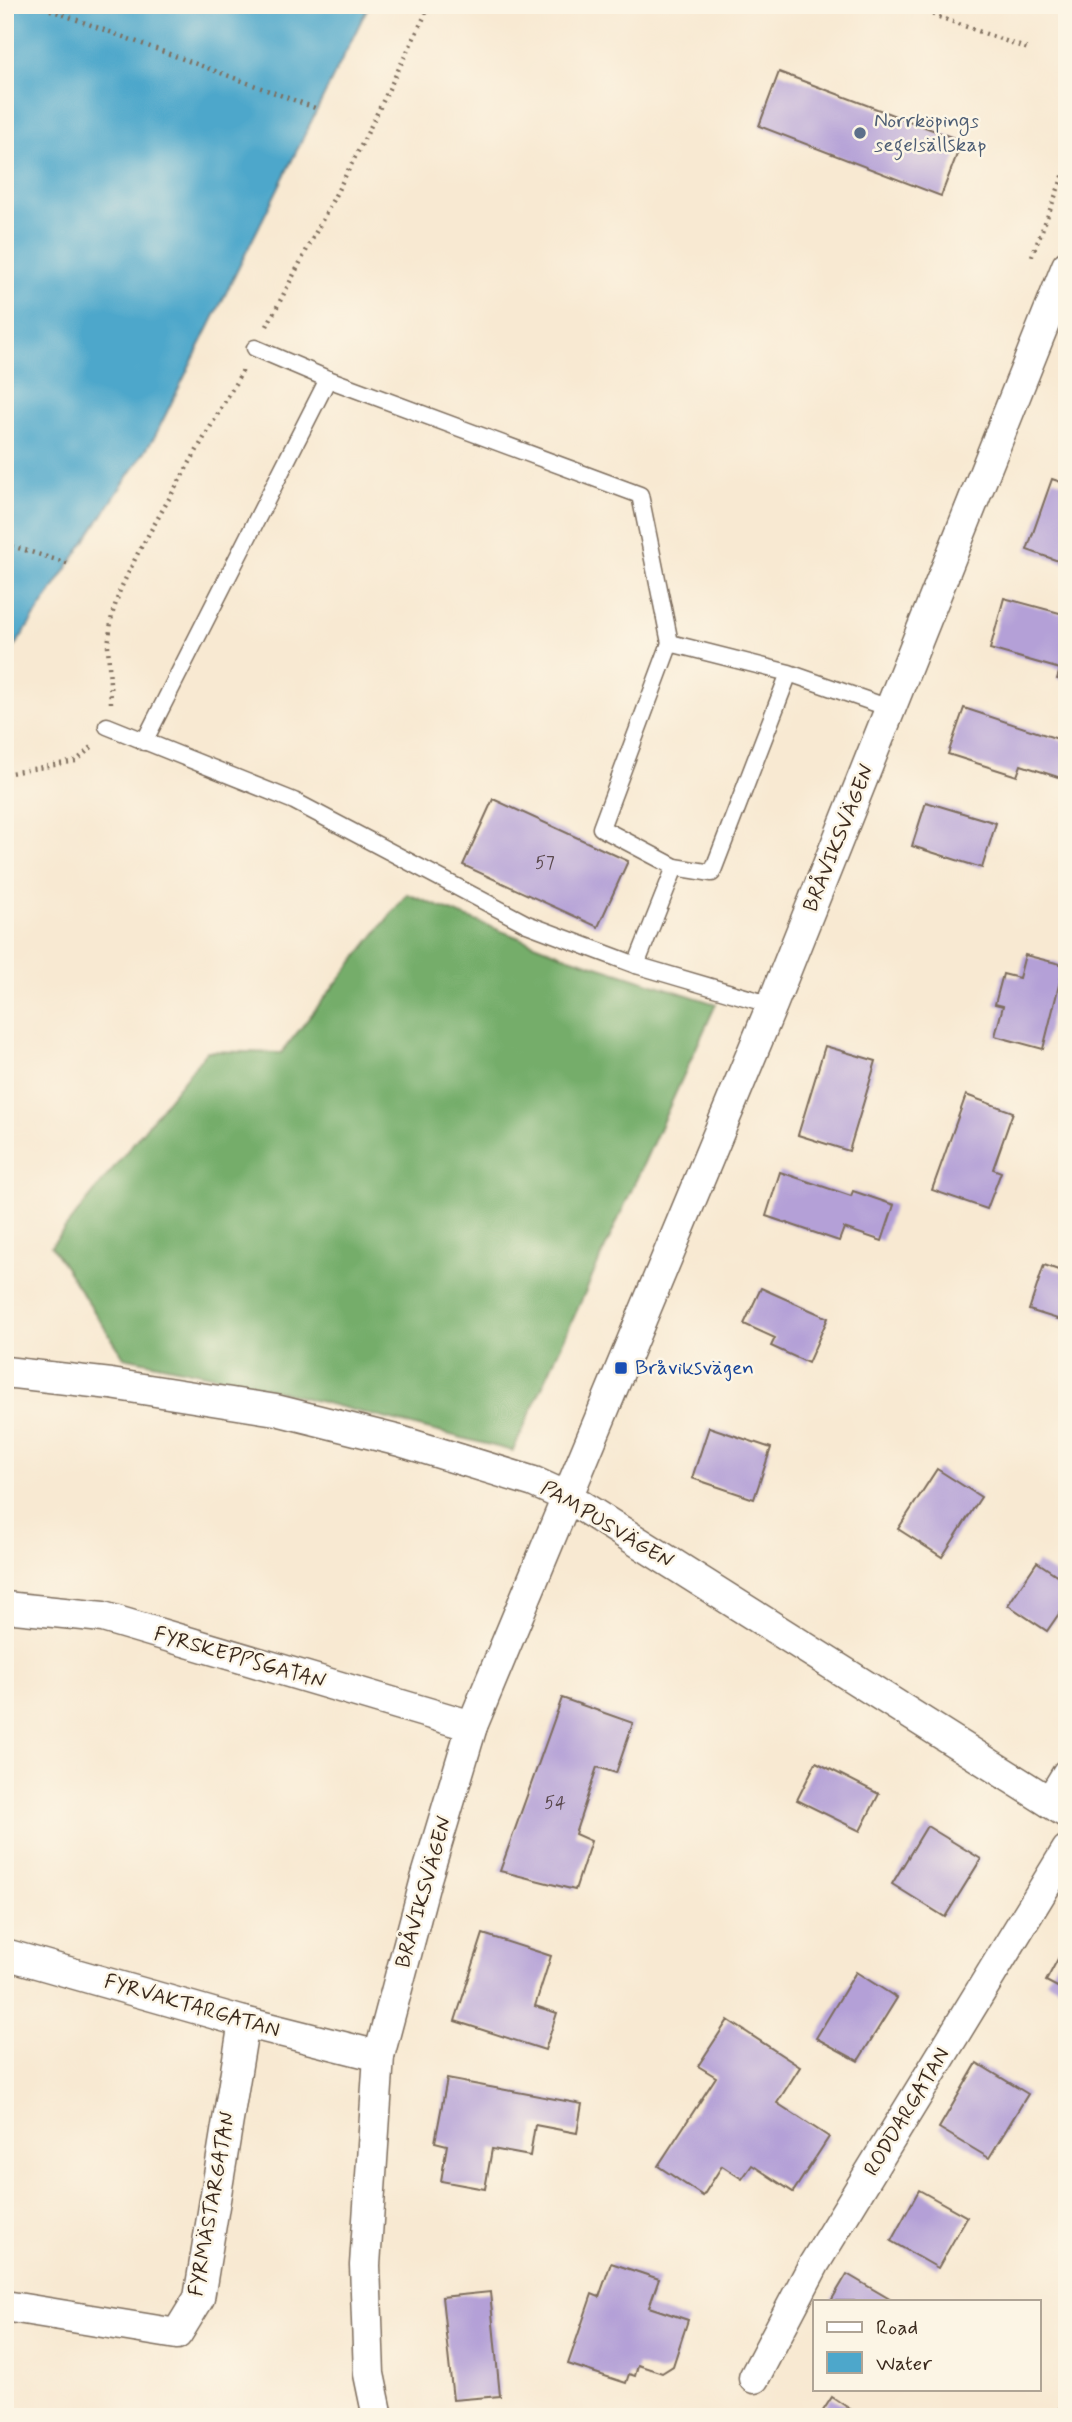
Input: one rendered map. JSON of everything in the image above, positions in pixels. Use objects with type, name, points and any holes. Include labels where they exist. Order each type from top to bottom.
[{"type":"street","name":"BRÅVIKSVÄGEN","points":[[378,2417],[369,2374],[365,2265],[379,2056],[426,1880],[472,1726],[772,1005],[1067,266]]},
{"type":"street","name":"PAMPUSVÄGEN","points":[[5,1372],[111,1384],[276,1410],[400,1441],[534,1482],[567,1497],[1058,1807]]},
{"type":"street","name":"FYRSKEPPSGATAN","points":[[5,1607],[103,1617],[472,1726]]},
{"type":"street","points":[[1058,1807],[1067,1774]]},
{"type":"street","name":"RODDARGATAN","points":[[754,2378],[814,2264],[1067,1850]]},
{"type":"street","name":"FYRVAKTARGATAN","points":[[5,1954],[244,2022],[379,2056]]},
{"type":"street","name":"FYRMÄSTARGATAN","points":[[5,2306],[177,2334],[198,2298],[244,2022]]},
{"type":"lane","points":[[256,348],[328,379],[640,495],[670,643],[601,828],[675,867],[712,873],[789,673]]},
{"type":"lane","points":[[144,741],[328,379]]},
{"type":"lane","points":[[670,643],[789,673],[892,709]]},
{"type":"lane","points":[[107,726],[295,801],[527,924],[636,965],[772,1005]]},
{"type":"lane","points":[[636,965],[675,867]]},
{"type":"path","points":[[37,5],[318,109]]},
{"type":"path","points":[[5,774],[76,761],[90,750],[107,726],[111,698],[108,645],[112,615],[120,590],[139,551],[256,348],[363,142],[430,5]]},
{"type":"path","points":[[906,5],[1028,49]]},
{"type":"path","points":[[5,544],[70,564]]},
{"type":"green space","points":[[407,894],[563,955],[716,1004],[513,1451],[243,1382],[124,1357],[51,1246],[207,1051],[281,1053]]},
{"type":"water","points":[[5,5],[369,5],[155,436],[5,661]]},
{"type":"building","name":"Norrköpings segelsällskap","points":[[779,72],[962,141],[941,196],[759,126]]},
{"type":"building","points":[[1052,479],[1067,484],[1067,564],[1027,550]]},
{"type":"building","points":[[1004,598],[1067,615],[1067,681],[1057,679],[1060,669],[990,649]]},
{"type":"building","points":[[964,708],[1067,742],[1067,763],[1061,778],[1021,765],[1017,776],[948,754]]},
{"type":"building","points":[[493,799],[628,861],[598,927],[463,865]]},
{"type":"building","points":[[926,802],[996,823],[982,868],[912,846]]},
{"type":"building","points":[[1025,955],[1064,965],[1043,1049],[995,1036],[1003,1006],[995,1004],[1003,974],[1019,978]]},
{"type":"building","points":[[825,1046],[876,1061],[849,1151],[798,1135]]},
{"type":"building","points":[[966,1095],[1013,1112],[993,1169],[1001,1172],[987,1209],[932,1190]]},
{"type":"building","points":[[780,1172],[851,1196],[853,1191],[894,1205],[882,1241],[844,1228],[839,1241],[766,1216]]},
{"type":"building","points":[[1044,1265],[1067,1273],[1067,1322],[1029,1310]]},
{"type":"building","points":[[761,1288],[828,1318],[808,1363],[771,1346],[775,1338],[744,1324]]},
{"type":"building","points":[[709,1427],[771,1448],[754,1499],[692,1478]]},
{"type":"building","points":[[937,1469],[981,1497],[942,1557],[898,1529]]},
{"type":"building","points":[[1037,1562],[1067,1582],[1067,1602],[1047,1631],[1008,1605]]},
{"type":"building","points":[[562,1698],[633,1723],[616,1773],[597,1767],[575,1834],[591,1841],[575,1890],[500,1871]]},
{"type":"building","points":[[816,1762],[879,1794],[860,1831],[797,1800]]},
{"type":"building","points":[[927,1826],[981,1859],[945,1917],[892,1884]]},
{"type":"building","points":[[483,1934],[551,1956],[535,2006],[557,2013],[545,2050],[455,2021]]},
{"type":"building","points":[[1067,1942],[1067,1992],[1046,1981]]},
{"type":"building","points":[[856,1972],[897,1998],[858,2061],[816,2038]]},
{"type":"building","points":[[728,2020],[800,2067],[777,2103],[829,2137],[793,2192],[752,2165],[742,2179],[722,2166],[703,2196],[658,2166],[716,2077],[698,2066]]},
{"type":"building","points":[[977,2063],[1028,2094],[989,2158],[939,2128]]},
{"type":"building","points":[[447,2079],[582,2104],[577,2133],[535,2125],[530,2156],[492,2149],[485,2189],[441,2181],[447,2145],[435,2142]]},
{"type":"building","points":[[919,2190],[967,2217],[938,2268],[891,2241]]},
{"type":"building","points":[[611,2263],[659,2279],[649,2307],[688,2320],[673,2366],[662,2373],[638,2365],[635,2376],[629,2374],[626,2383],[568,2364],[592,2294],[599,2297]]},
{"type":"building","points":[[847,2274],[891,2300],[832,2300]]},
{"type":"building","points":[[490,2292],[500,2396],[453,2400],[442,2297]]},
{"type":"building","points":[[832,2397],[862,2417],[819,2417]]},
{"type":"building","points":[[1059,2408],[1067,2412],[1067,2417],[1054,2417]]},
{"type":"place","name":"Norrköpings segelsällskap","points":[[860,133]]},
{"type":"place","name":"Bråviksvägen","points":[[621,1368]]}]
